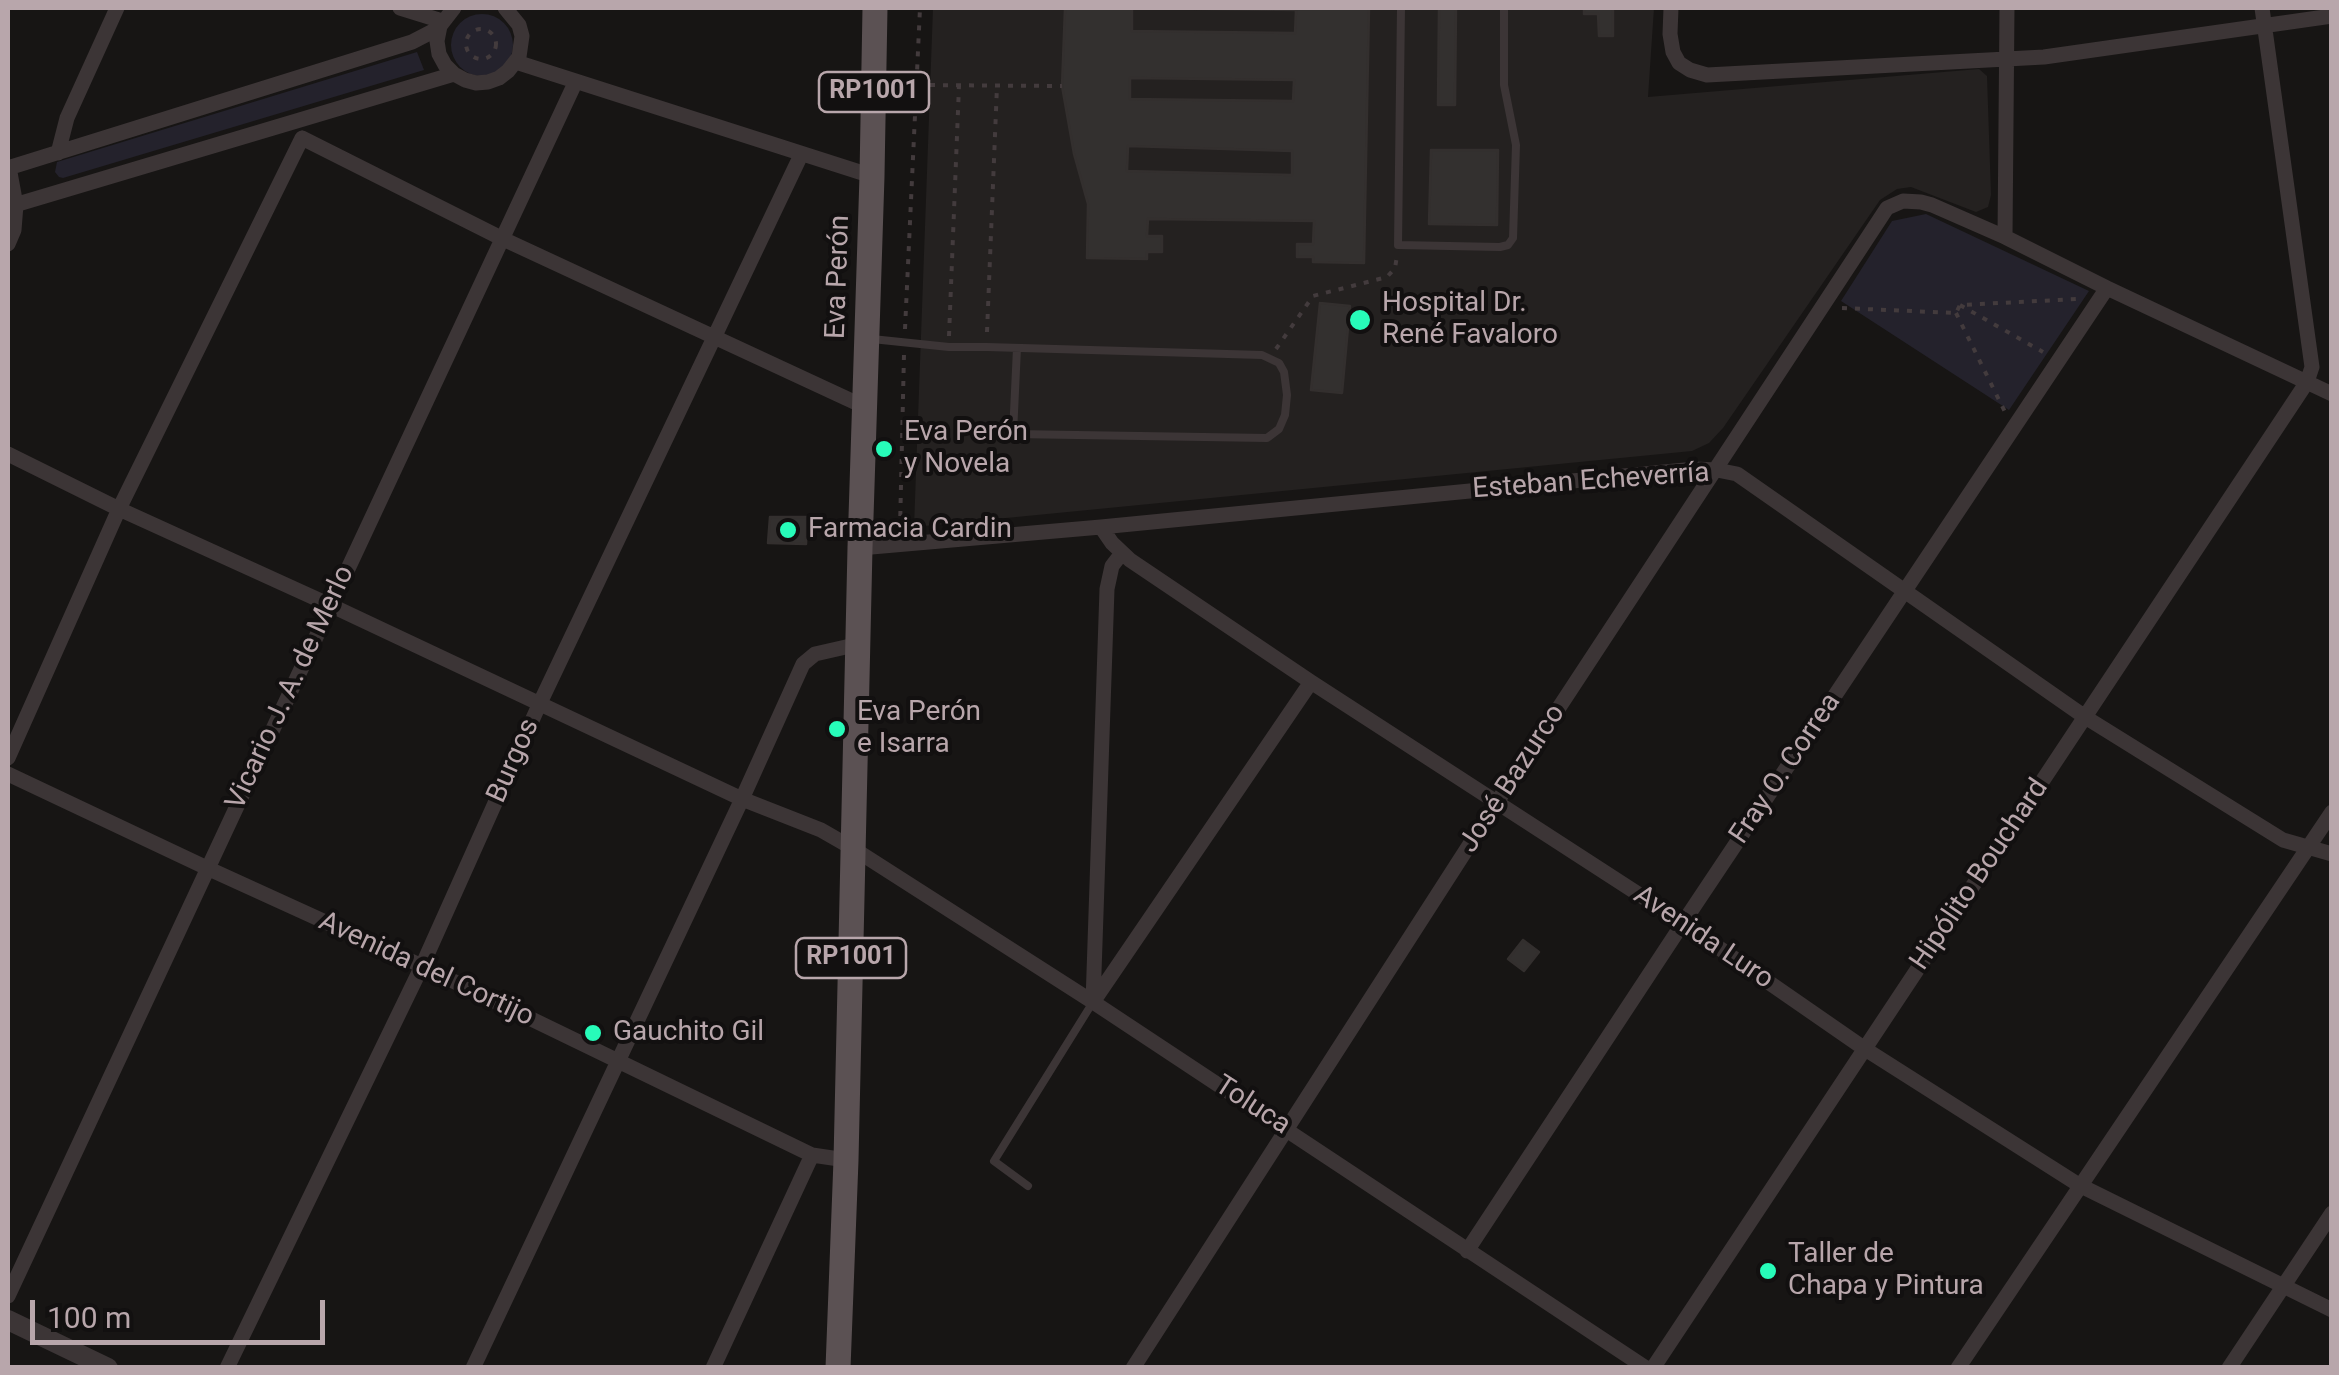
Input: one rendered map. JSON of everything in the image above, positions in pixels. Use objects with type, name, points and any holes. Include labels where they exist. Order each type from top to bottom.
[{"type":"main road","name":"Eva Perón","points":[[860,548],[875,8]]},
{"type":"main road","name":"RP1001","points":[[840,1367],[860,548]]},
{"type":"street","points":[[58,153],[67,118],[118,8]]},
{"type":"street","points":[[400,8],[441,25]]},
{"type":"street","points":[[8,244],[14,230],[8,167],[412,42],[441,25],[454,8]]},
{"type":"street","points":[[441,25],[437,41],[445,65],[465,80],[488,82],[508,72],[522,46],[519,26],[506,8]]},
{"type":"street","points":[[1672,8],[1673,52],[1679,63],[1708,75],[2044,57],[2332,16]]},
{"type":"street","points":[[2007,8],[2005,237],[2104,293],[2332,394]]},
{"type":"street","points":[[2262,8],[2312,366],[2307,382]]},
{"type":"street","points":[[516,62],[872,176]]},
{"type":"street","points":[[12,206],[454,74]]},
{"type":"street","name":"Vicario J. A. de Merlo","points":[[8,1296],[576,81]]},
{"type":"street","points":[[294,122],[302,138],[503,239],[865,407]]},
{"type":"street","points":[[8,758],[119,509],[302,138]]},
{"type":"street","name":"Burgos","points":[[227,1368],[422,966],[539,705],[801,155]]},
{"type":"street","name":"José Bazurco","points":[[1133,1368],[1497,802],[1887,208],[1903,201],[1921,202],[2005,237]]},
{"type":"street","name":"Fray O. Correa","points":[[1467,1251],[2104,293]]},
{"type":"street","name":"Hipólito Bouchard","points":[[1650,1368],[2307,382]]},
{"type":"street","name":"Toluca","points":[[8,454],[742,799],[821,830],[1093,1002],[1650,1368]]},
{"type":"street","name":"Esteban Echeverría","points":[[860,548],[1695,469],[1737,474],[2085,716],[2283,840],[2332,854]]},
{"type":"street","name":"Avenida Luro","points":[[1101,527],[1130,560],[1683,923],[1865,1049],[2079,1185],[2332,1310]]},
{"type":"street","points":[[1093,1002],[1107,589],[1112,566],[1122,553]]},
{"type":"street","points":[[474,1368],[803,664],[815,654],[858,644]]},
{"type":"street","points":[[1093,1002],[1311,682]]},
{"type":"street","name":"Avenida del Cortijo","points":[[8,774],[422,966],[812,1155],[846,1160]]},
{"type":"street","points":[[1958,1368],[2332,812]]},
{"type":"street","points":[[713,1368],[812,1155]]},
{"type":"street","points":[[2229,1368],[2332,1213]]},
{"type":"street","points":[[8,1320],[108,1368]]},
{"type":"lane","points":[[1401,8],[1398,246],[1500,248],[1513,238],[1516,145],[1504,85],[1504,8]]},
{"type":"lane","points":[[868,339],[949,347],[987,347],[1262,355],[1279,363],[1284,372],[1285,415],[1279,428],[1267,438],[1013,434],[1017,348]]},
{"type":"lane","points":[[1028,1186],[994,1161],[1093,1002]]},
{"type":"path","points":[[899,544],[920,8]]},
{"type":"path","points":[[482,29],[493,36],[496,42],[492,54],[482,59],[472,56],[466,42],[471,33],[482,29]]},
{"type":"path","points":[[916,85],[1062,86]]},
{"type":"path","points":[[949,347],[959,86]]},
{"type":"path","points":[[987,347],[996,86]]},
{"type":"path","points":[[1270,358],[1313,296],[1386,276],[1395,268],[1398,246]]},
{"type":"path","points":[[1960,305],[2104,293]]},
{"type":"path","points":[[1956,313],[1960,305]]},
{"type":"path","points":[[1960,305],[2059,360]]},
{"type":"path","points":[[1822,307],[1956,313]]},
{"type":"path","points":[[1956,313],[2014,428]]},
{"type":"shaded area","name":"Hospital Dr. René Favaloro","points":[[933,8],[1654,8],[1648,97],[1979,69],[1987,76],[1991,195],[1988,207],[1976,212],[1911,187],[1897,189],[1880,200],[1723,428],[1709,443],[1692,451],[914,527]]},
{"type":"shaded area","points":[[482,14],[504,23],[513,45],[504,67],[482,76],[460,67],[451,45],[460,23]]},
{"type":"shaded area","points":[[417,52],[424,70],[63,178],[55,172],[57,162]]},
{"type":"shaded area","points":[[1926,214],[2089,291],[2009,410],[1841,301],[1892,221]]},
{"type":"building","points":[[1065,8],[1132,8],[1369,8],[1364,263],[1313,262],[1313,257],[1297,257],[1297,244],[1313,244],[1314,221],[1148,219],[1147,236],[1162,236],[1162,252],[1147,252],[1147,259],[1087,258],[1088,204],[1062,86]],"holes":[[[1132,8],[1296,10],[1295,33],[1132,31]],[[1130,78],[1294,80],[1293,101],[1130,99]],[[1128,146],[1292,151],[1292,175],[1127,171]]]},
{"type":"building","points":[[1439,8],[1456,8],[1455,105],[1438,105]]},
{"type":"building","points":[[1584,8],[1613,8],[1613,36],[1599,36],[1598,14],[1584,14]]},
{"type":"building","points":[[1431,150],[1498,150],[1497,225],[1429,224]]},
{"type":"building","points":[[1320,303],[1350,306],[1342,393],[1311,390]]},
{"type":"building","name":"Farmacia Cardin","points":[[770,517],[807,517],[806,544],[768,543]]},
{"type":"building","points":[[1523,940],[1539,952],[1524,971],[1508,959]]},
{"type":"place","name":"Hospital Dr. René Favaloro","points":[[1360,320]]},
{"type":"place","name":"Eva Perón y Novela","points":[[884,449]]},
{"type":"place","name":"Farmacia Cardin","points":[[788,530]]},
{"type":"place","name":"Eva Perón e Isarra","points":[[837,729]]},
{"type":"place","name":"Gauchito Gil","points":[[593,1033]]},
{"type":"place","name":"Taller de Chapa y Pintura","points":[[1768,1271]]}]
